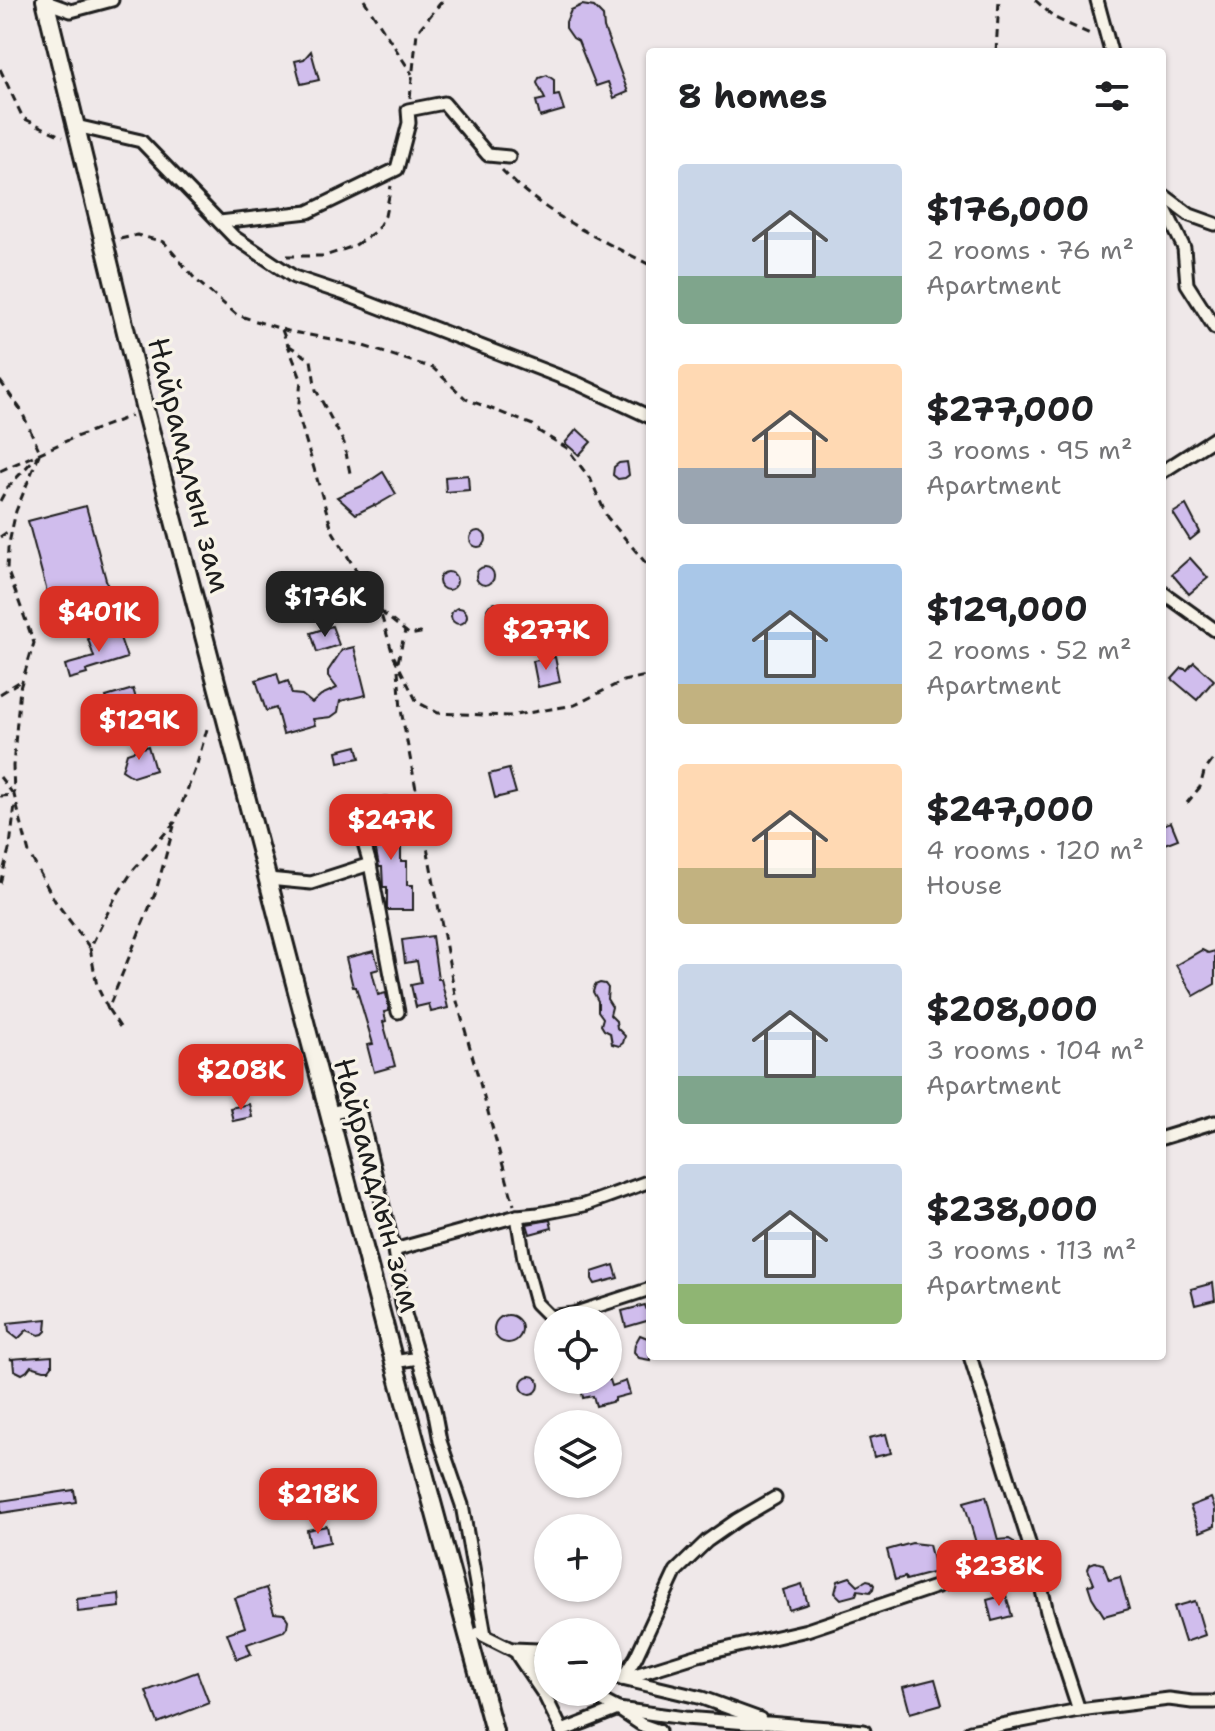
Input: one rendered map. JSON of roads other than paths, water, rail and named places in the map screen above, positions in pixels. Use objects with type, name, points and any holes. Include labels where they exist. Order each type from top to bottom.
[{"type":"main road","name":"Найрамдлын зам","points":[[45,1],[145,410],[394,1362],[494,1731]]},
{"type":"street","points":[[45,1],[71,11],[112,0]]},
{"type":"street","points":[[1097,0],[1110,47]]},
{"type":"street","points":[[220,222],[308,212],[397,169],[409,123],[408,110],[444,103],[488,155],[509,157]]},
{"type":"street","points":[[76,126],[141,141],[234,237],[294,277],[579,384],[646,415]]},
{"type":"street","points":[[1166,197],[1190,215],[1215,224]]},
{"type":"street","points":[[1166,211],[1184,248],[1187,284],[1215,328]]},
{"type":"street","points":[[1166,469],[1215,438]]},
{"type":"street","points":[[1166,595],[1215,630]]},
{"type":"street","points":[[386,804],[355,812],[370,864],[398,1012]]},
{"type":"street","points":[[268,879],[311,883],[370,864]]},
{"type":"street","points":[[329,1113],[347,1109],[360,1113],[394,1250],[402,1304],[434,1409],[440,1441],[462,1505],[485,1635]]},
{"type":"street","points":[[1166,1137],[1215,1122]]},
{"type":"street","points":[[394,1250],[517,1216],[584,1205],[646,1182]]},
{"type":"street","points":[[517,1216],[536,1303],[550,1317],[573,1314],[646,1290]]},
{"type":"street","points":[[394,1362],[418,1358]]},
{"type":"street","points":[[971,1360],[1079,1710]]},
{"type":"street","points":[[622,1679],[636,1657],[676,1571],[707,1541],[775,1498]]},
{"type":"street","points":[[622,1679],[699,1655],[807,1630],[944,1584]]},
{"type":"street","points":[[467,1630],[485,1635],[534,1663]]},
{"type":"street","points":[[514,1651],[534,1650]]},
{"type":"street","points":[[514,1651],[545,1696],[562,1731],[618,1709],[685,1718],[864,1731]]},
{"type":"street","points":[[622,1679],[702,1698],[768,1723]]},
{"type":"street","points":[[970,1731],[1079,1710],[1169,1699],[1213,1701]]},
{"type":"street","points":[[612,1706],[642,1725],[659,1731]]}]
